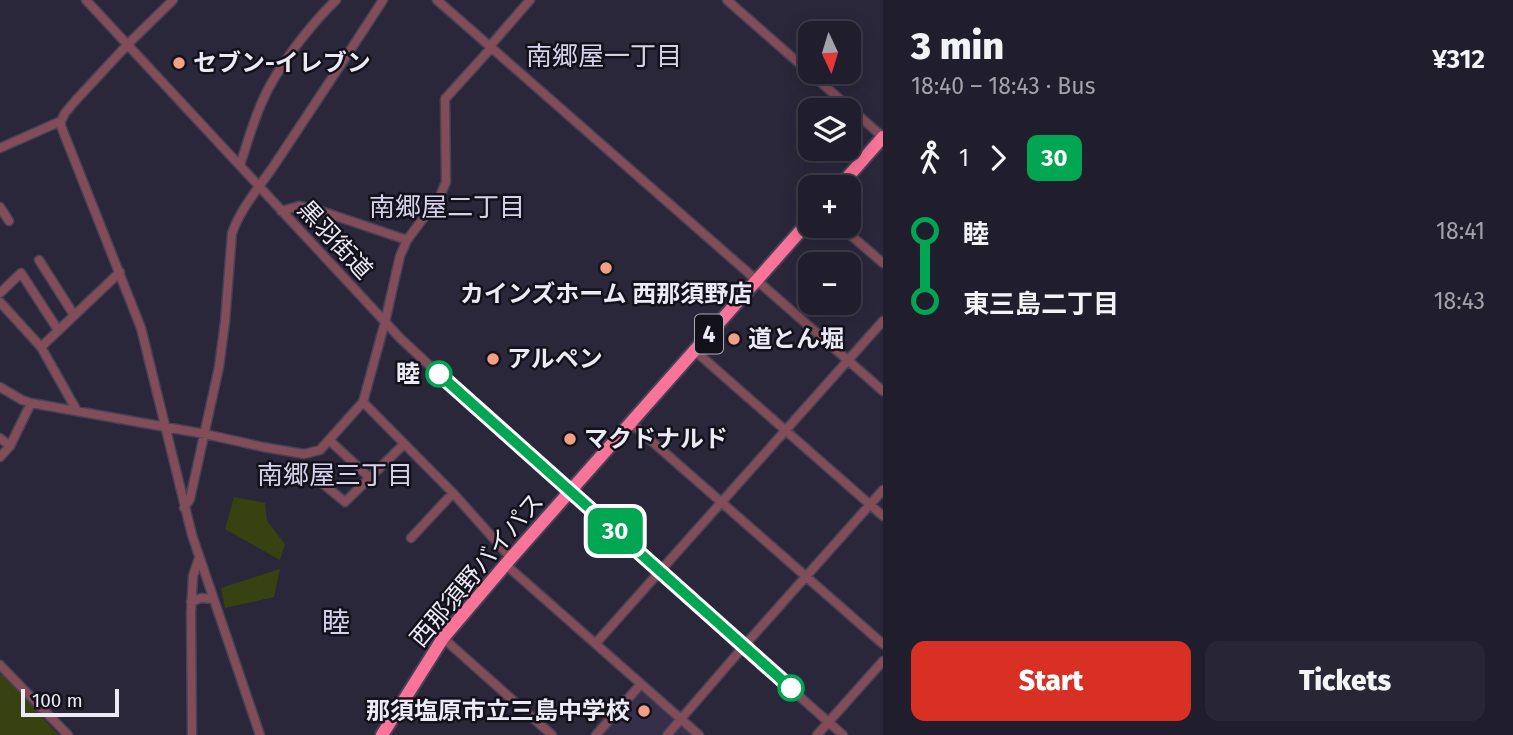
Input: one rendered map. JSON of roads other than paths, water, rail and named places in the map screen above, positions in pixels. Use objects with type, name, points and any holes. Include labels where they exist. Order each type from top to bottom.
[{"type":"highway","points":[[850,175],[883,137]]},
{"type":"highway","name":"西那須野バイパス","points":[[380,734],[443,638],[798,234]]},
{"type":"street","name":"黒羽街道","points":[[86,0],[385,322],[465,399],[843,735]]},
{"type":"street","points":[[173,0],[128,44],[65,113],[61,121],[63,134],[141,328],[184,508],[260,735]]},
{"type":"street","points":[[240,165],[262,101],[271,84],[299,42],[336,0]]},
{"type":"street","points":[[184,508],[190,499],[219,366],[232,233],[237,220],[383,0]]},
{"type":"street","points":[[437,0],[445,3],[491,47],[883,391]]},
{"type":"street","points":[[0,387],[31,403],[166,426],[304,454],[320,450],[363,402],[400,256],[407,240],[440,196],[446,182],[445,99],[530,0]]},
{"type":"street","points":[[727,0],[883,137]]},
{"type":"street","points":[[0,148],[61,121]]},
{"type":"street","points":[[281,211],[299,206],[318,210],[407,240]]},
{"type":"street","points":[[0,207],[9,221]]},
{"type":"street","points":[[854,238],[883,263]]},
{"type":"street","points":[[39,260],[74,315]]},
{"type":"street","points":[[41,347],[120,272]]},
{"type":"street","points":[[0,293],[22,273],[58,330]]},
{"type":"street","points":[[0,302],[41,347],[78,411]]},
{"type":"street","points":[[596,643],[883,321]]},
{"type":"street","points":[[694,350],[883,516]]},
{"type":"street","points":[[363,402],[453,493],[508,561],[699,735]]},
{"type":"street","points":[[0,457],[10,446],[31,403]]},
{"type":"street","points":[[631,423],[883,644]]},
{"type":"street","points":[[0,438],[10,446]]},
{"type":"street","points":[[329,440],[370,478]]},
{"type":"street","points":[[316,478],[345,502],[404,444]]},
{"type":"street","points":[[667,735],[883,490]]},
{"type":"street","points":[[411,538],[453,493]]},
{"type":"street","points":[[192,735],[191,602],[193,576],[199,558]]},
{"type":"street","points":[[191,602],[201,598],[213,599]]},
{"type":"street","points":[[443,638],[552,735]]},
{"type":"street","points":[[817,735],[883,661]]},
{"type":"street","points":[[1,667],[68,735]]},
{"type":"street","points":[[596,735],[641,684]]},
{"type":"place","name":"セブン-イレブン","points":[[179,63]]},
{"type":"place","name":"カインズホーム 西那須野店","points":[[606,268]]},
{"type":"place","name":"道とん堀","points":[[734,339]]},
{"type":"place","name":"アルペン","points":[[493,359]]},
{"type":"place","name":"睦","points":[[439,374]]},
{"type":"place","name":"マクドナルド","points":[[570,439]]},
{"type":"place","name":"那須塩原市立三島中学校","points":[[644,711]]},
{"type":"district","name":"南郷屋一丁目","points":[[604,56]]},
{"type":"district","name":"南郷屋二丁目","points":[[447,207]]},
{"type":"district","name":"南郷屋三丁目","points":[[335,475]]},
{"type":"district","name":"睦","points":[[336,622]]}]
